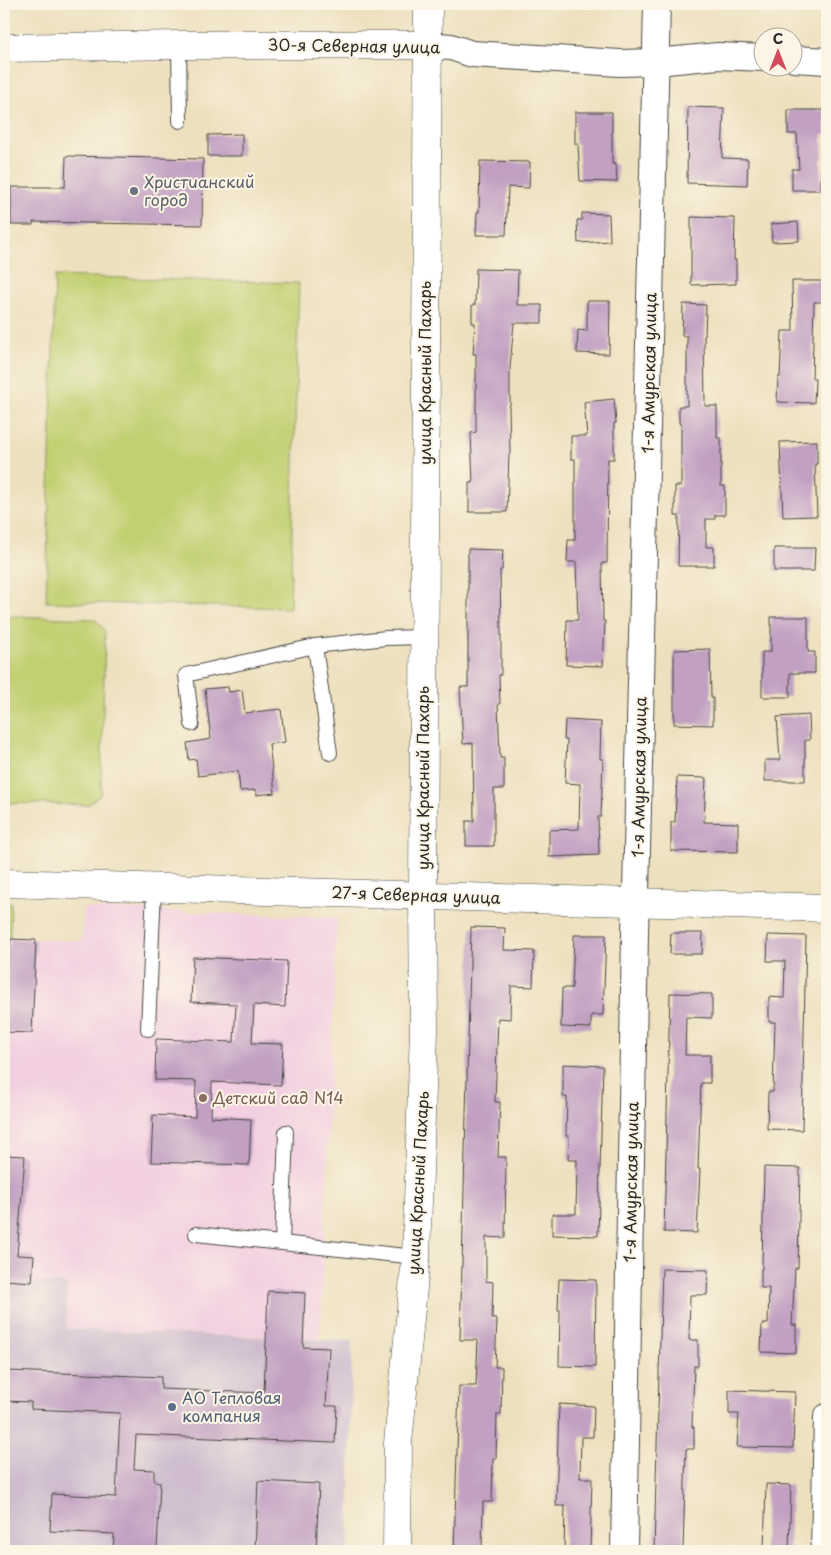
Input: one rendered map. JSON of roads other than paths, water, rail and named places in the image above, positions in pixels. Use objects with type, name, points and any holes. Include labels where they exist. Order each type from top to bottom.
[{"type":"street","name":"улица Красный Пахарь","points":[[397,1551],[398,1443],[416,1257],[424,1031],[424,637],[428,4]]},
{"type":"street","name":"1-я Амурская улица","points":[[624,1551],[636,902],[658,4]]},
{"type":"street","name":"30-я Северная улица","points":[[4,48],[179,45],[427,45],[451,47],[472,54],[620,63],[656,62],[718,56],[754,58]]},
{"type":"street","points":[[804,60],[827,61]]},
{"type":"street","name":"27-я Северная улица","points":[[4,884],[827,908]]},
{"type":"street","points":[[824,1551],[827,1417]]},
{"type":"lane","points":[[179,45],[180,121]]},
{"type":"lane","points":[[192,724],[186,676],[315,646],[386,638],[424,637]]},
{"type":"lane","points":[[315,646],[330,753]]},
{"type":"lane","points":[[148,1029],[154,888]]},
{"type":"lane","points":[[282,1244],[286,1132]]},
{"type":"lane","points":[[196,1234],[416,1257]]},
{"type":"place","name":"Христианский город","points":[[134,191]]},
{"type":"place","name":"Детский сад N14","points":[[203,1098]]},
{"type":"place","name":"АО Тепловая компания","points":[[172,1407]]}]
